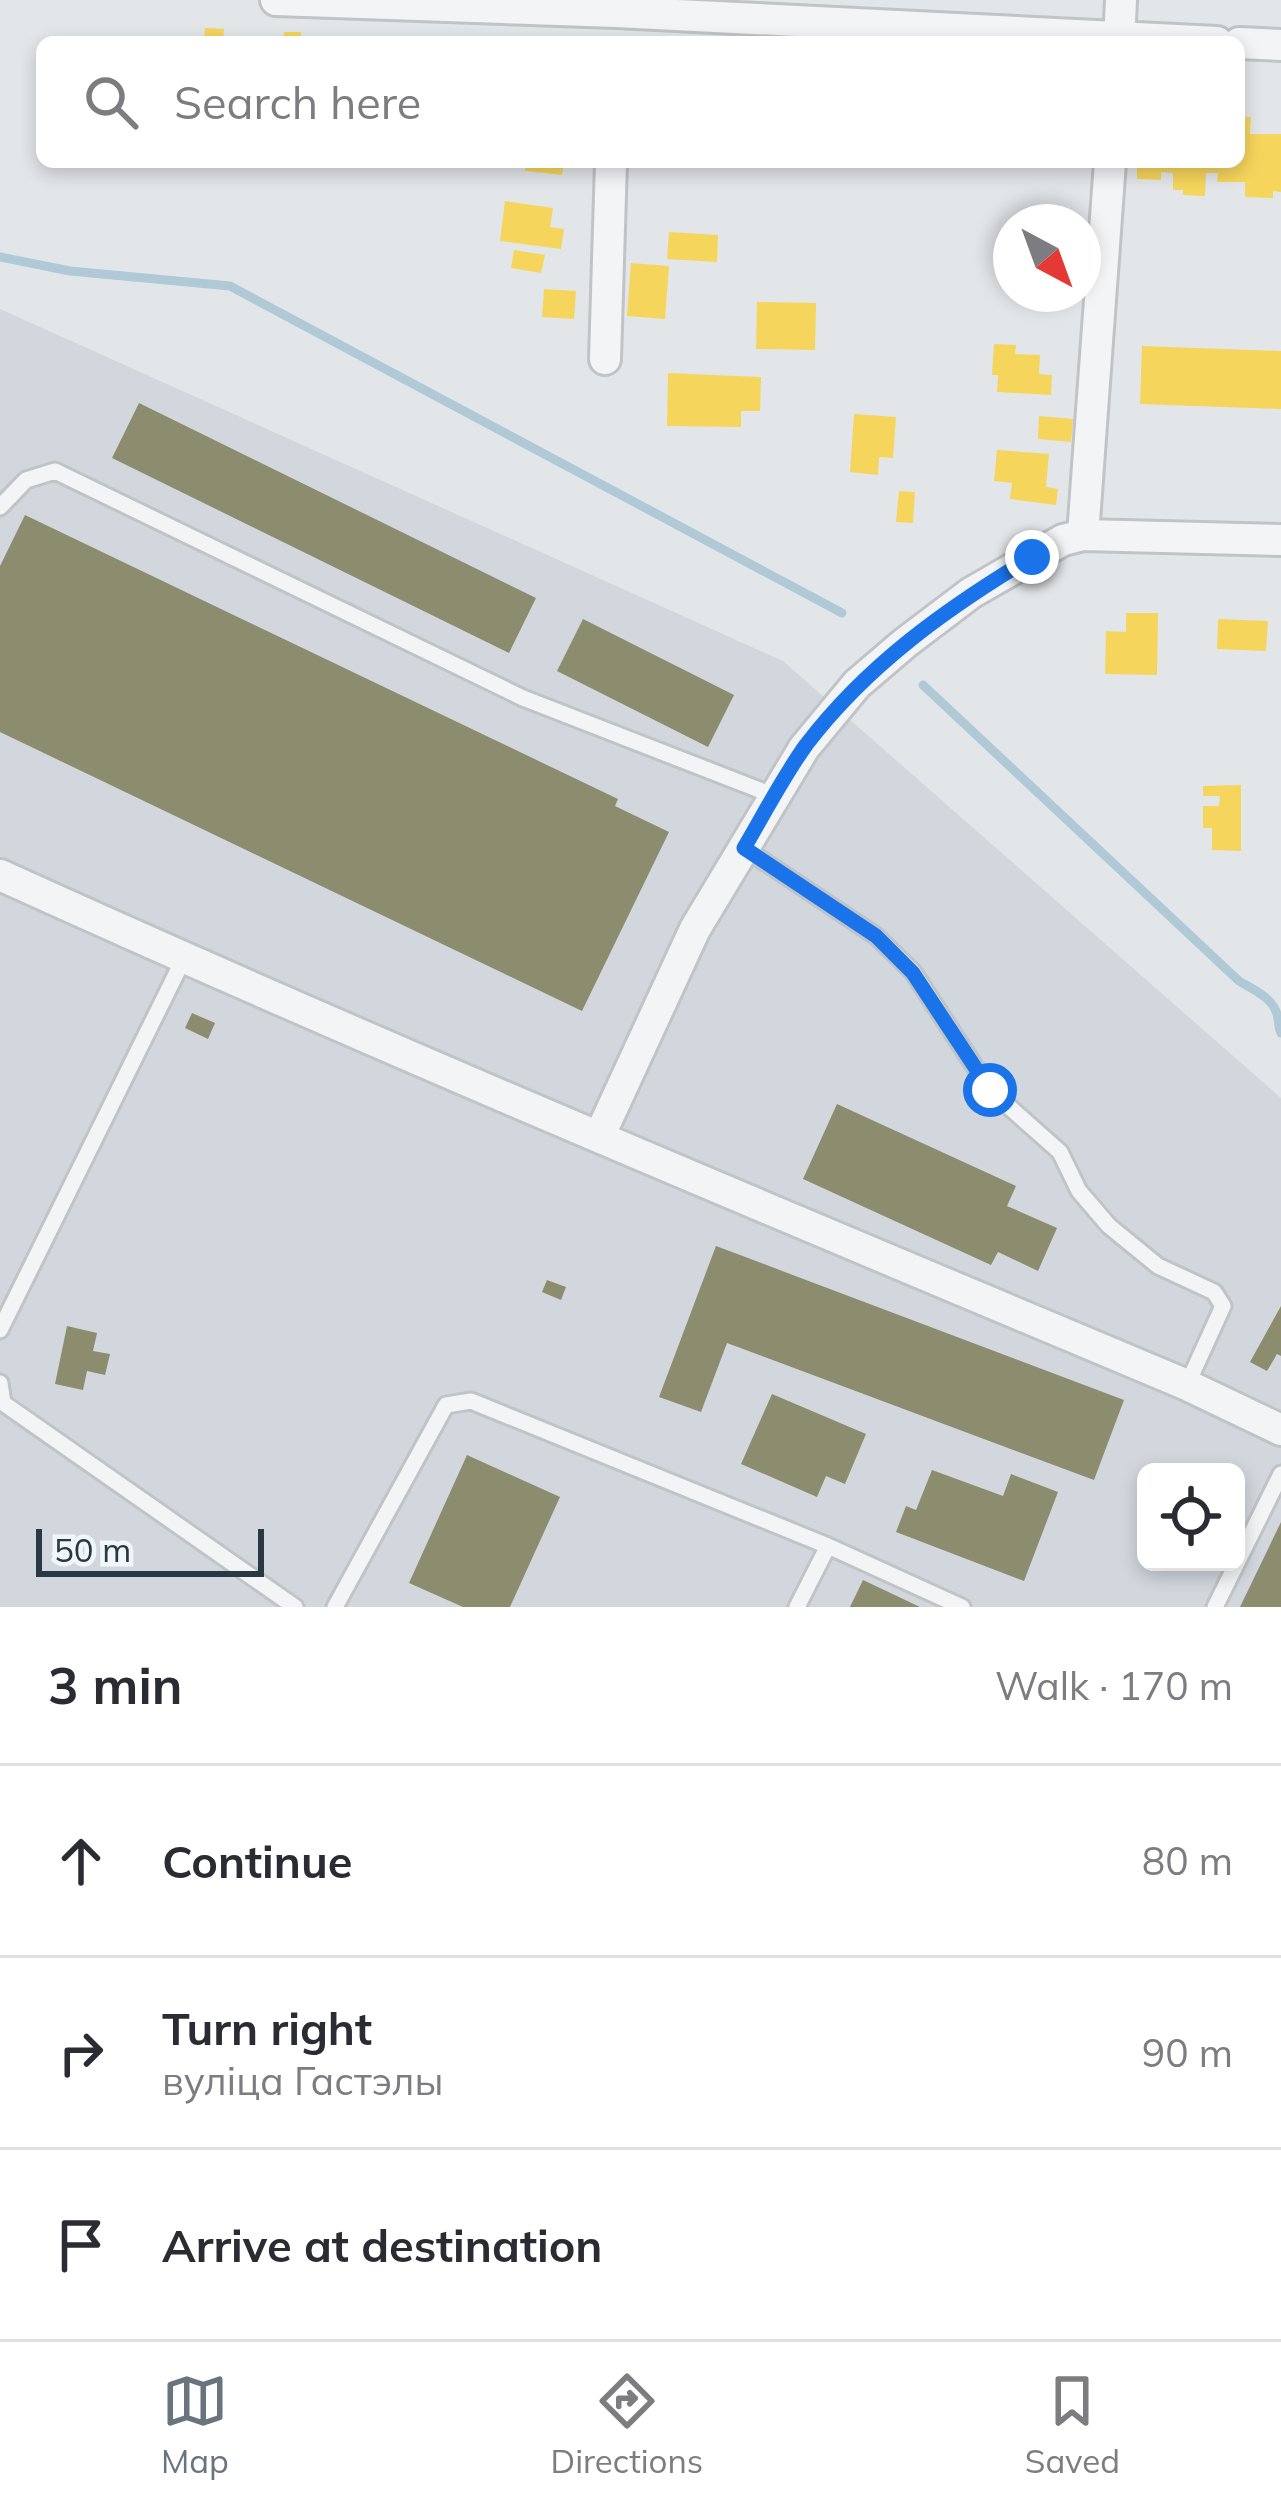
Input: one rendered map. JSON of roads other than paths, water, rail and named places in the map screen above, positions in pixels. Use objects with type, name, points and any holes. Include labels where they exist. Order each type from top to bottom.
[{"type":"street","points":[[276,0],[1028,36]]},
{"type":"street","points":[[1119,36],[1120,0]]},
{"type":"street","points":[[1245,43],[1281,45]]},
{"type":"street","points":[[605,358],[611,168]]},
{"type":"street","points":[[1083,536],[1110,168]]},
{"type":"street","points":[[599,1138],[694,929],[804,748],[857,685],[971,593],[1063,540],[1083,536],[1281,540]]},
{"type":"street","points":[[0,874],[599,1138],[1187,1385],[1281,1430]]},
{"type":"lane","points":[[0,507],[26,481],[55,471],[523,698],[775,796]]},
{"type":"lane","points":[[744,848],[876,936],[913,973],[990,1090],[1060,1152],[1079,1191],[1108,1226],[1158,1266],[1214,1292],[1223,1306],[1187,1385]]},
{"type":"lane","points":[[0,1330],[184,958]]},
{"type":"lane","points":[[0,1383],[3,1403],[295,1607]]},
{"type":"lane","points":[[335,1607],[446,1405],[471,1401],[828,1546],[962,1607]]},
{"type":"lane","points":[[1215,1607],[1281,1474]]},
{"type":"lane","points":[[797,1607],[828,1546]]},
{"type":"waterway","points":[[0,257],[70,271],[230,286],[842,613]]},
{"type":"waterway","points":[[923,685],[1239,981],[1266,998],[1278,1016],[1281,1033]]}]
